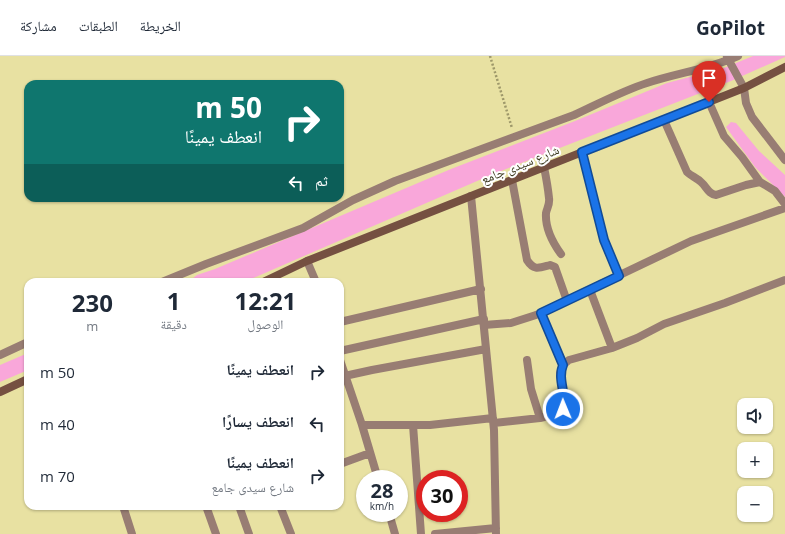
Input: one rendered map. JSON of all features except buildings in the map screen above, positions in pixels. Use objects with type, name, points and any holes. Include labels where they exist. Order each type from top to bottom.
[{"type":"street","points":[[172,278],[303,228],[353,200],[395,181],[574,115],[596,104],[645,84],[738,56]]},
{"type":"street","points":[[728,58],[744,88],[746,103],[752,116],[785,160]]},
{"type":"street","name":"شارع سيدى جامع","points":[[272,278],[308,261],[744,88],[785,68]]},
{"type":"street","points":[[709,102],[724,136],[742,157],[760,182],[775,191],[785,204]]},
{"type":"street","points":[[664,120],[687,172],[701,182],[713,195],[760,182]]},
{"type":"street","points":[[582,152],[604,240],[619,276]]},
{"type":"street","points":[[544,167],[549,198],[546,221],[552,242],[561,254]]},
{"type":"street","points":[[512,180],[527,260],[531,266],[535,268],[550,265],[555,267],[567,301]]},
{"type":"street","points":[[435,534],[496,531],[494,421],[471,196]]},
{"type":"street","points":[[344,350],[484,322],[511,323],[541,313],[691,241],[785,208]]},
{"type":"street","points":[[308,261],[314,278]]},
{"type":"street","points":[[362,426],[430,425],[540,418],[556,414],[563,409],[565,402],[560,373],[563,365],[570,360],[612,348],[637,338],[664,324],[785,280]]},
{"type":"street","points":[[344,321],[481,289]]},
{"type":"street","points":[[590,290],[612,348]]},
{"type":"street","points":[[541,313],[563,365]]},
{"type":"street","points":[[0,355],[24,344]]},
{"type":"street","points":[[344,377],[486,350]]},
{"type":"street","points":[[527,360],[531,389],[540,418]]},
{"type":"street","points":[[0,392],[24,381]]},
{"type":"street","points":[[344,382],[362,426],[375,470]]},
{"type":"street","points":[[414,425],[421,534]]},
{"type":"street","points":[[344,463],[370,453]]},
{"type":"street","points":[[124,510],[132,534]]},
{"type":"street","points":[[207,510],[216,534]]},
{"type":"street","points":[[241,510],[250,534]]},
{"type":"street","points":[[282,510],[291,534]]},
{"type":"street","points":[[392,522],[395,534]]},
{"type":"path","points":[[490,56],[515,136]]},
{"type":"shaded area","points":[[753,56],[785,56],[731,81],[491,175],[253,278],[193,278],[197,275],[215,269],[451,169],[575,121],[667,83],[724,68]]},
{"type":"shaded area","points":[[731,122],[736,123],[759,151],[785,175],[785,197],[755,167],[726,127]]},
{"type":"shaded area","points":[[24,355],[24,372],[0,382],[0,365]]},
{"type":"route","points":[[563,409],[565,402],[560,373],[563,365],[541,313],[619,276],[604,240],[582,152],[709,102]]}]
